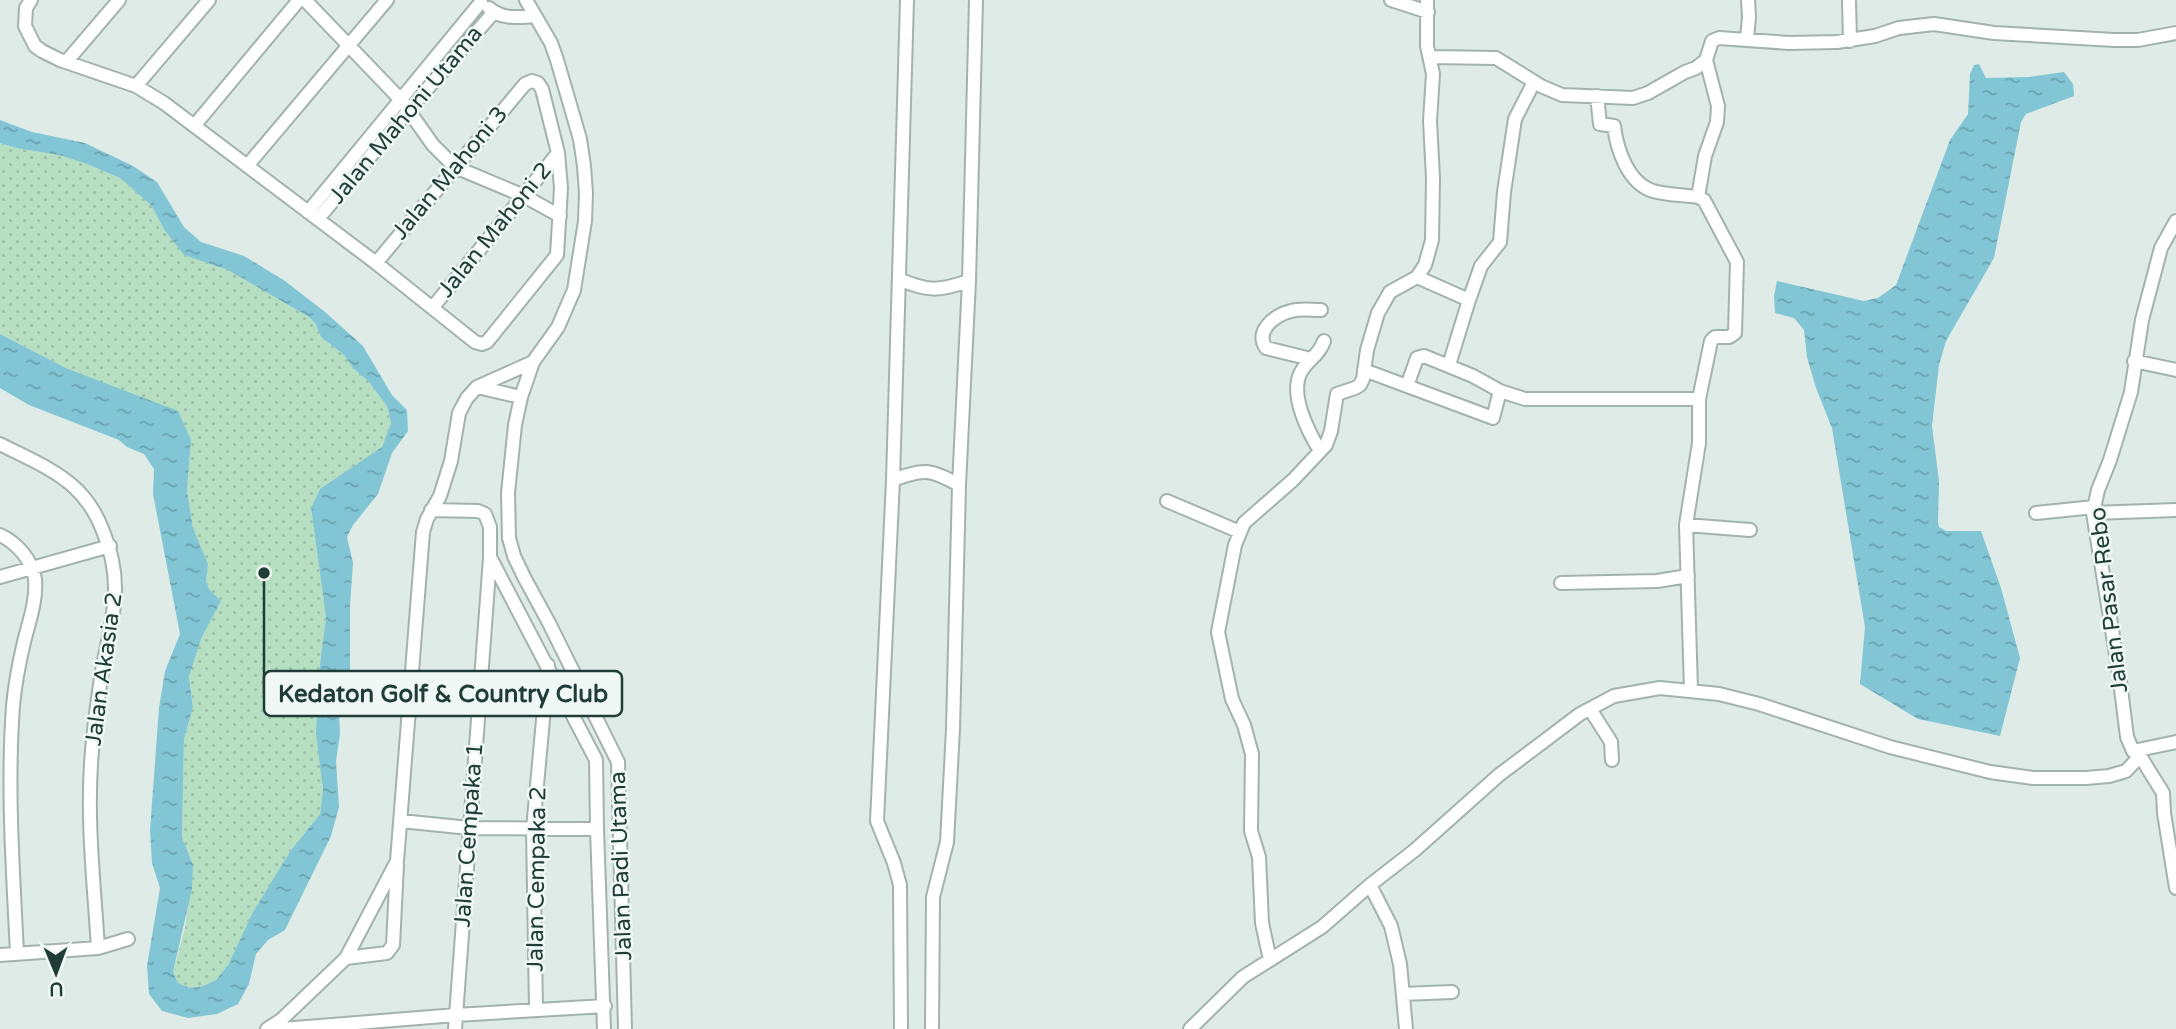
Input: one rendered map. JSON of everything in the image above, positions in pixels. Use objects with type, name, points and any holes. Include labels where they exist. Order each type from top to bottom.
[{"type":"street","points":[[67,61],[119,0]]},
{"type":"street","points":[[136,86],[209,0]]},
{"type":"street","points":[[194,126],[299,0]]},
{"type":"street","points":[[305,0],[405,105],[433,145],[456,167],[524,196],[560,216]]},
{"type":"street","points":[[247,166],[387,0]]},
{"type":"street","name":"Jalan Padi Utama","points":[[526,0],[551,43],[573,111],[584,166],[586,193],[574,290],[558,327],[533,362],[521,397],[515,425],[507,515],[511,547],[524,577],[550,623],[618,762],[625,1029]]},
{"type":"street","points":[[901,1029],[900,885],[877,821],[892,480],[907,0]]},
{"type":"street","points":[[932,1029],[933,897],[947,842],[953,729],[976,0]]},
{"type":"street","points":[[1270,960],[1262,923],[1259,857],[1251,831],[1252,754],[1246,731],[1232,699],[1218,632],[1235,545],[1244,523],[1293,480],[1329,438],[1337,394],[1360,385],[1373,326],[1383,302],[1390,292],[1417,277],[1425,265],[1432,240],[1430,121],[1433,74],[1427,46],[1427,6],[1391,0]]},
{"type":"street","points":[[1747,39],[1748,0]]},
{"type":"street","points":[[1849,0],[1850,41]]},
{"type":"street","points":[[481,1],[494,12],[509,18],[535,16]]},
{"type":"street","name":"Jalan Mahoni Utama","points":[[313,216],[405,105],[481,1]]},
{"type":"street","points":[[28,4],[25,26],[35,46],[52,57],[136,86],[194,126],[376,263],[475,342],[482,344],[487,342],[557,255],[561,188],[558,153]]},
{"type":"street","name":"Jalan Mahoni Utama","points":[[405,105],[494,12]]},
{"type":"street","points":[[1698,197],[1705,156],[1717,122],[1718,106],[1706,61],[1710,43],[1717,38],[1789,43],[1850,41],[1926,24],[2007,34],[2114,40],[2138,40],[2176,33]]},
{"type":"street","points":[[1431,57],[1496,58],[1534,82],[1562,94],[1633,98],[1648,93],[1706,61]]},
{"type":"street","name":"Jalan Mahoni 3","points":[[376,263],[525,84],[532,81],[538,83],[542,89],[558,153]]},
{"type":"street","points":[[1449,365],[1480,266],[1500,242],[1515,119],[1534,82]]},
{"type":"street","points":[[1597,96],[1600,124],[1614,126],[1619,150],[1631,173],[1644,187],[1656,192],[1698,197],[1706,202],[1735,257],[1737,267],[1735,333],[1729,337],[1715,337],[1711,341],[1699,399],[1699,443],[1686,525],[1691,690]]},
{"type":"street","name":"Jalan Mahoni 2","points":[[433,307],[558,153]]},
{"type":"street","name":"Jalan Pasar Rebo","points":[[2169,793],[2127,737],[2094,510],[2131,391],[2142,320],[2161,248],[2172,233],[2176,221]]},
{"type":"street","points":[[1417,277],[1469,300]]},
{"type":"street","points":[[899,279],[920,288],[942,290],[969,281]]},
{"type":"street","points":[[1311,359],[1266,348],[1263,343],[1264,331],[1270,322],[1292,310],[1321,310]]},
{"type":"street","points":[[1320,451],[1308,431],[1298,393],[1299,377],[1311,359],[1320,353],[1324,341]]},
{"type":"street","points":[[1407,386],[1420,356],[1449,365],[1500,391],[1525,399],[1699,399]]},
{"type":"street","points":[[2134,361],[2176,370]]},
{"type":"street","points":[[346,958],[387,953],[393,945],[421,542],[427,519],[440,496],[451,461],[459,413],[477,387],[533,362]]},
{"type":"street","points":[[1364,370],[1493,418],[1500,391]]},
{"type":"street","points":[[477,387],[521,397]]},
{"type":"street","name":"Jalan Akasia 2","points":[[0,444],[38,463],[74,486],[93,510],[110,546],[117,582],[115,608],[97,703],[90,809],[98,948]]},
{"type":"street","points":[[892,480],[914,472],[927,471],[959,485]]},
{"type":"street","points":[[1167,501],[1240,532]]},
{"type":"street","name":"Jalan Cempaka 1","points":[[431,510],[478,511],[485,514],[490,527],[455,1029]]},
{"type":"street","points":[[2036,513],[2176,510]]},
{"type":"street","points":[[1686,525],[1750,530]]},
{"type":"street","points":[[0,535],[19,547],[33,568],[35,583],[17,676],[11,734],[17,953]]},
{"type":"street","points":[[0,577],[110,546]]},
{"type":"street","points":[[490,557],[596,760],[604,1029]]},
{"type":"street","points":[[1561,583],[1657,581],[1688,576]]},
{"type":"street","name":"Jalan Cempaka 2","points":[[536,1010],[533,829],[548,664]]},
{"type":"street","points":[[1190,1029],[1243,976],[1322,927],[1415,850],[1499,775],[1580,714],[1614,696],[1660,688],[1719,694],[1759,704],[1890,747],[2033,778],[2109,776],[2126,771],[2137,753],[2176,742]]},
{"type":"street","points":[[1590,709],[1611,743],[1612,760]]},
{"type":"street","points":[[2169,793],[2164,813],[2176,888]]},
{"type":"street","points":[[401,821],[469,828],[597,829]]},
{"type":"street","points":[[281,1026],[346,958],[397,861]]},
{"type":"street","points":[[1370,885],[1391,926],[1400,964],[1406,1029]]},
{"type":"street","points":[[0,955],[98,948],[128,939]]},
{"type":"street","points":[[1403,994],[1452,992]]},
{"type":"street","points":[[267,1029],[605,1006]]},
{"type":"green space","points":[[0,143],[59,155],[120,178],[151,205],[165,231],[184,255],[228,270],[309,317],[321,337],[344,355],[387,406],[391,423],[382,447],[311,508],[326,617],[319,672],[317,733],[323,790],[320,814],[291,850],[253,912],[228,965],[216,980],[203,986],[190,988],[178,983],[173,972],[185,928],[193,865],[182,837],[184,739],[193,707],[189,677],[201,639],[221,601],[206,582],[208,564],[193,528],[187,491],[191,440],[68,369],[0,334]]},
{"type":"water","points":[[1979,64],[1986,78],[2029,77],[2064,72],[2073,84],[2074,96],[2026,114],[2021,122],[1994,258],[1946,341],[1939,365],[1932,426],[1939,481],[1939,527],[1946,531],[1981,531],[2001,588],[2020,658],[2000,736],[1918,719],[1860,684],[1865,627],[1832,428],[1807,357],[1804,330],[1794,318],[1775,313],[1774,296],[1777,281],[1864,301],[1878,298],[1896,285],[1950,140],[1968,114],[1970,74],[1974,65]]},
{"type":"water","points":[[0,120],[32,132],[85,143],[133,166],[157,182],[184,227],[201,242],[244,256],[285,281],[363,346],[392,395],[407,410],[408,431],[392,453],[378,494],[353,525],[347,537],[353,563],[350,691],[339,712],[340,734],[336,761],[339,807],[331,836],[285,930],[268,940],[256,954],[249,984],[238,1004],[217,1014],[188,1018],[162,1011],[149,994],[147,966],[160,888],[152,863],[150,830],[159,708],[165,671],[180,634],[153,494],[154,469],[144,454],[127,447],[119,440],[29,405],[0,388],[0,334],[68,369],[178,411],[191,440],[187,491],[193,528],[208,564],[206,582],[221,601],[201,639],[189,677],[193,707],[184,739],[182,837],[193,865],[192,889],[173,972],[178,983],[190,988],[216,980],[228,965],[253,912],[291,850],[320,814],[323,790],[316,733],[319,672],[326,617],[311,508],[320,489],[382,447],[391,423],[387,406],[344,355],[321,337],[309,317],[228,270],[184,255],[165,231],[151,205],[120,178],[59,155],[0,143]]},
{"type":"place","name":"Kedaton Golf & Country Club","points":[[264,573]]}]
